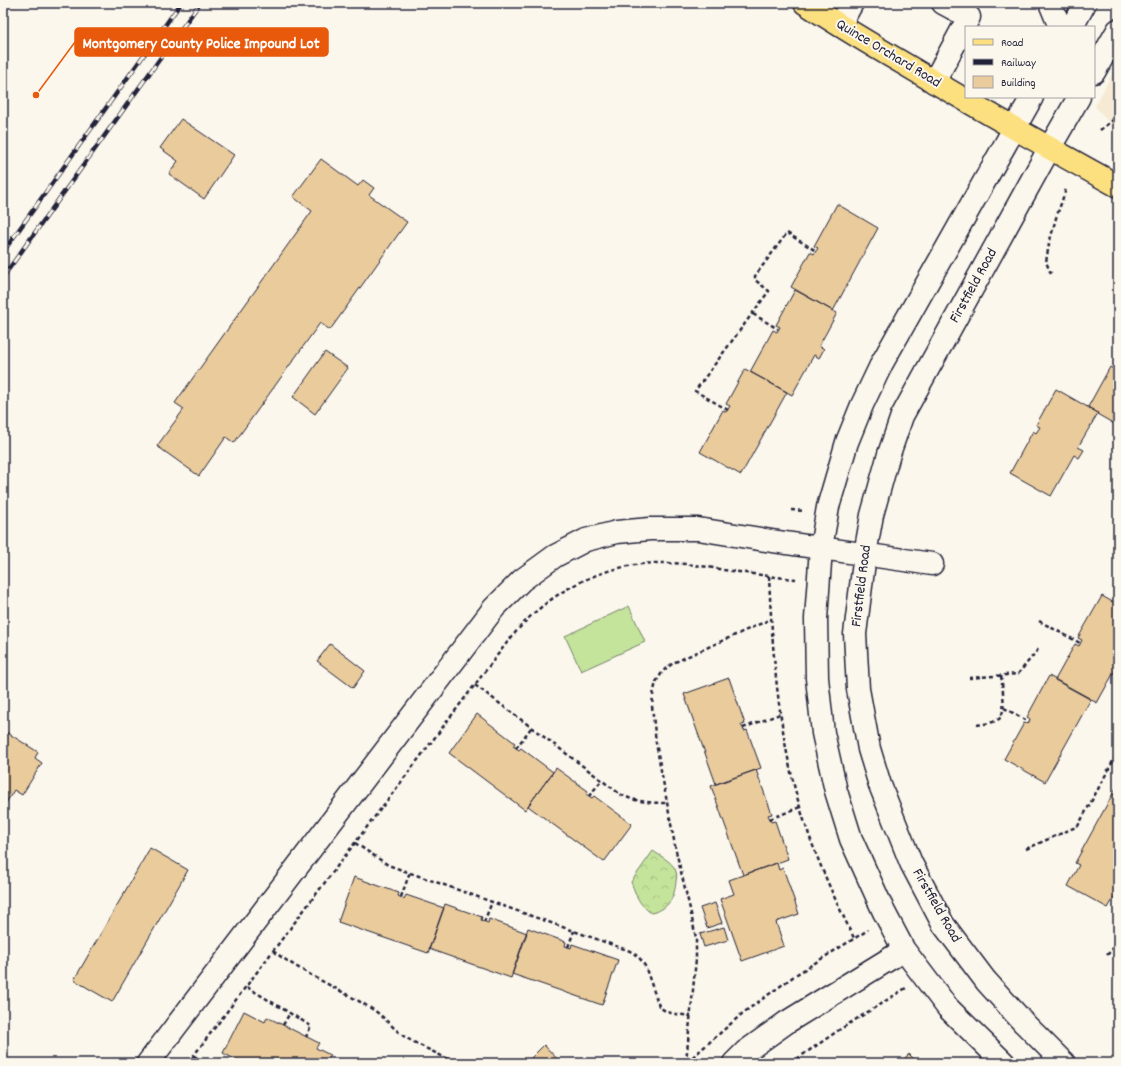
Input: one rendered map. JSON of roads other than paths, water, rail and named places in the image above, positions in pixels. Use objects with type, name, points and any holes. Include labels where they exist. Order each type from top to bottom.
[{"type":"main road","name":"Quince Orchard Road","points":[[805,3],[934,82],[1049,149],[1118,186]]},
{"type":"street","points":[[840,25],[852,3]]},
{"type":"street","points":[[934,82],[973,10],[943,3]]},
{"type":"street","points":[[1050,3],[1060,26]]},
{"type":"street","points":[[1073,26],[1085,3]]},
{"type":"street","points":[[1095,70],[1118,30]]},
{"type":"street","points":[[1004,1063],[948,1008],[904,950],[884,912],[851,839],[836,791],[823,732],[817,678],[816,619],[821,548],[828,508],[847,442],[862,405],[882,363],[1031,98]]},
{"type":"street","name":"Firstfield Road","points":[[1064,1063],[1024,1023],[986,981],[950,934],[943,924],[911,863],[880,785],[869,749],[858,689],[855,634],[865,554],[872,515],[889,454],[902,416],[1078,98]]},
{"type":"street","points":[[148,1063],[494,608],[522,580],[555,556],[586,540],[624,532],[650,529],[698,529],[932,564]]},
{"type":"street","points":[[734,1063],[745,1052],[787,1022],[904,950]]},
{"type":"railway","points":[[3,252],[181,3]]},
{"type":"railway","points":[[3,277],[200,3]]},
{"type":"place","name":"Montgomery County Police Impound Lot","points":[[36,95]]}]
